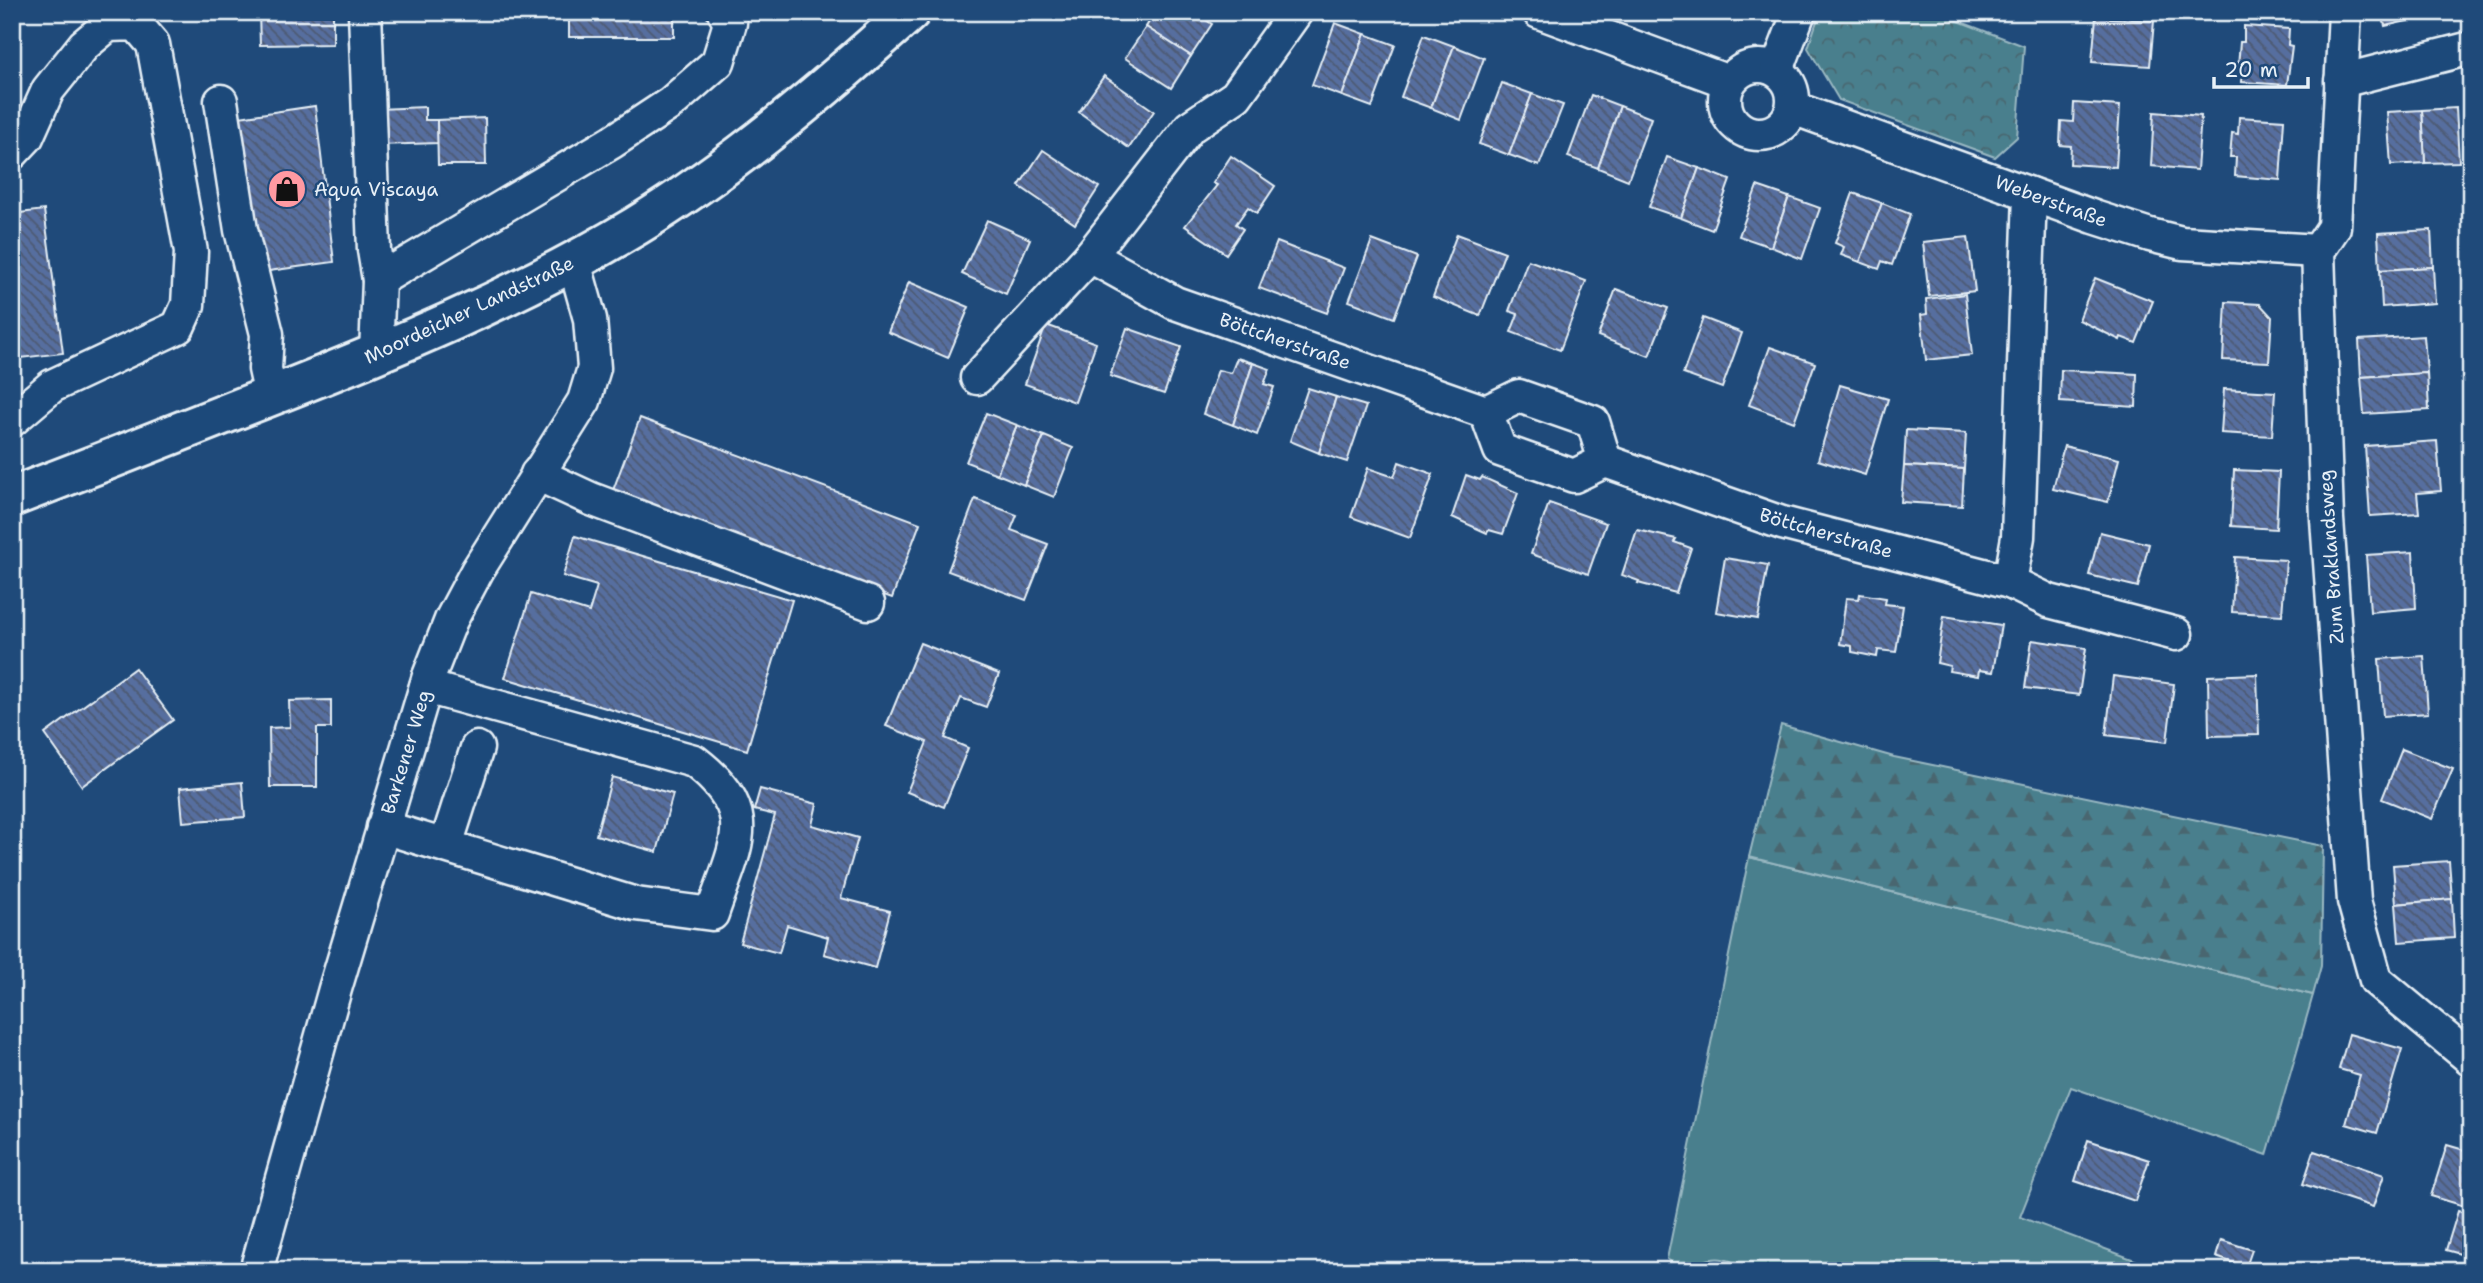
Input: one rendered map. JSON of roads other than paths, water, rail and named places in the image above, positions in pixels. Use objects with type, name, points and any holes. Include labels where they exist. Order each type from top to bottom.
[{"type":"main road","name":"Moordeicher Landstraße","points":[[12,497],[376,354],[442,326],[574,262],[636,226],[712,175],[847,68],[910,12]]},
{"type":"street","points":[[365,12],[374,250],[379,280],[376,354]]},
{"type":"street","points":[[379,280],[612,142],[671,103],[718,62],[730,23],[724,12]]},
{"type":"street","points":[[977,378],[1090,256],[1189,127],[1236,96],[1296,12]]},
{"type":"street","points":[[1539,12],[1730,82]]},
{"type":"street","points":[[1777,71],[1799,12]]},
{"type":"street","points":[[2318,251],[2334,227],[2345,12]]},
{"type":"street","points":[[12,153],[27,136],[48,90],[84,45],[108,25],[136,24],[153,44],[191,252],[188,305],[177,327],[52,386],[12,420]]},
{"type":"street","points":[[2341,81],[2471,48]]},
{"type":"street","points":[[1760,65],[1777,71],[1788,80],[1793,93],[1793,108],[1787,121],[1775,131],[1761,135],[1746,132],[1734,124],[1726,111],[1724,96],[1730,82],[1742,69],[1760,65]]},
{"type":"street","points":[[221,101],[241,230],[267,334],[265,369],[271,396]]},
{"type":"street","name":"Weberstraße","points":[[1793,108],[2094,217],[2182,243],[2318,251]]},
{"type":"street","points":[[2010,582],[2018,537],[2030,194]]},
{"type":"street","name":"Zum Braklandsweg","points":[[2318,251],[2327,519],[2354,901],[2376,980],[2471,1059]]},
{"type":"street","name":"Böttcherstraße","points":[[1090,256],[1175,303],[1486,412]]},
{"type":"street","name":"Barkener Weg","points":[[256,1271],[383,827],[426,687],[458,608],[537,474],[584,401],[594,368],[590,319],[574,262]]},
{"type":"street","points":[[1519,396],[1593,422],[1605,461],[1574,476],[1500,450],[1486,412],[1519,396]]},
{"type":"street","name":"Böttcherstraße","points":[[1605,461],[1782,523],[2010,582],[2049,601],[2176,634]]},
{"type":"street","points":[[537,474],[591,499],[868,603]]},
{"type":"street","points":[[383,827],[636,904],[712,914],[740,828],[732,801],[715,778],[694,761],[426,687]]},
{"type":"street","points":[[446,845],[477,748]]},
{"type":"place","name":"Aqua Viscaya","points":[[287,189]]}]
